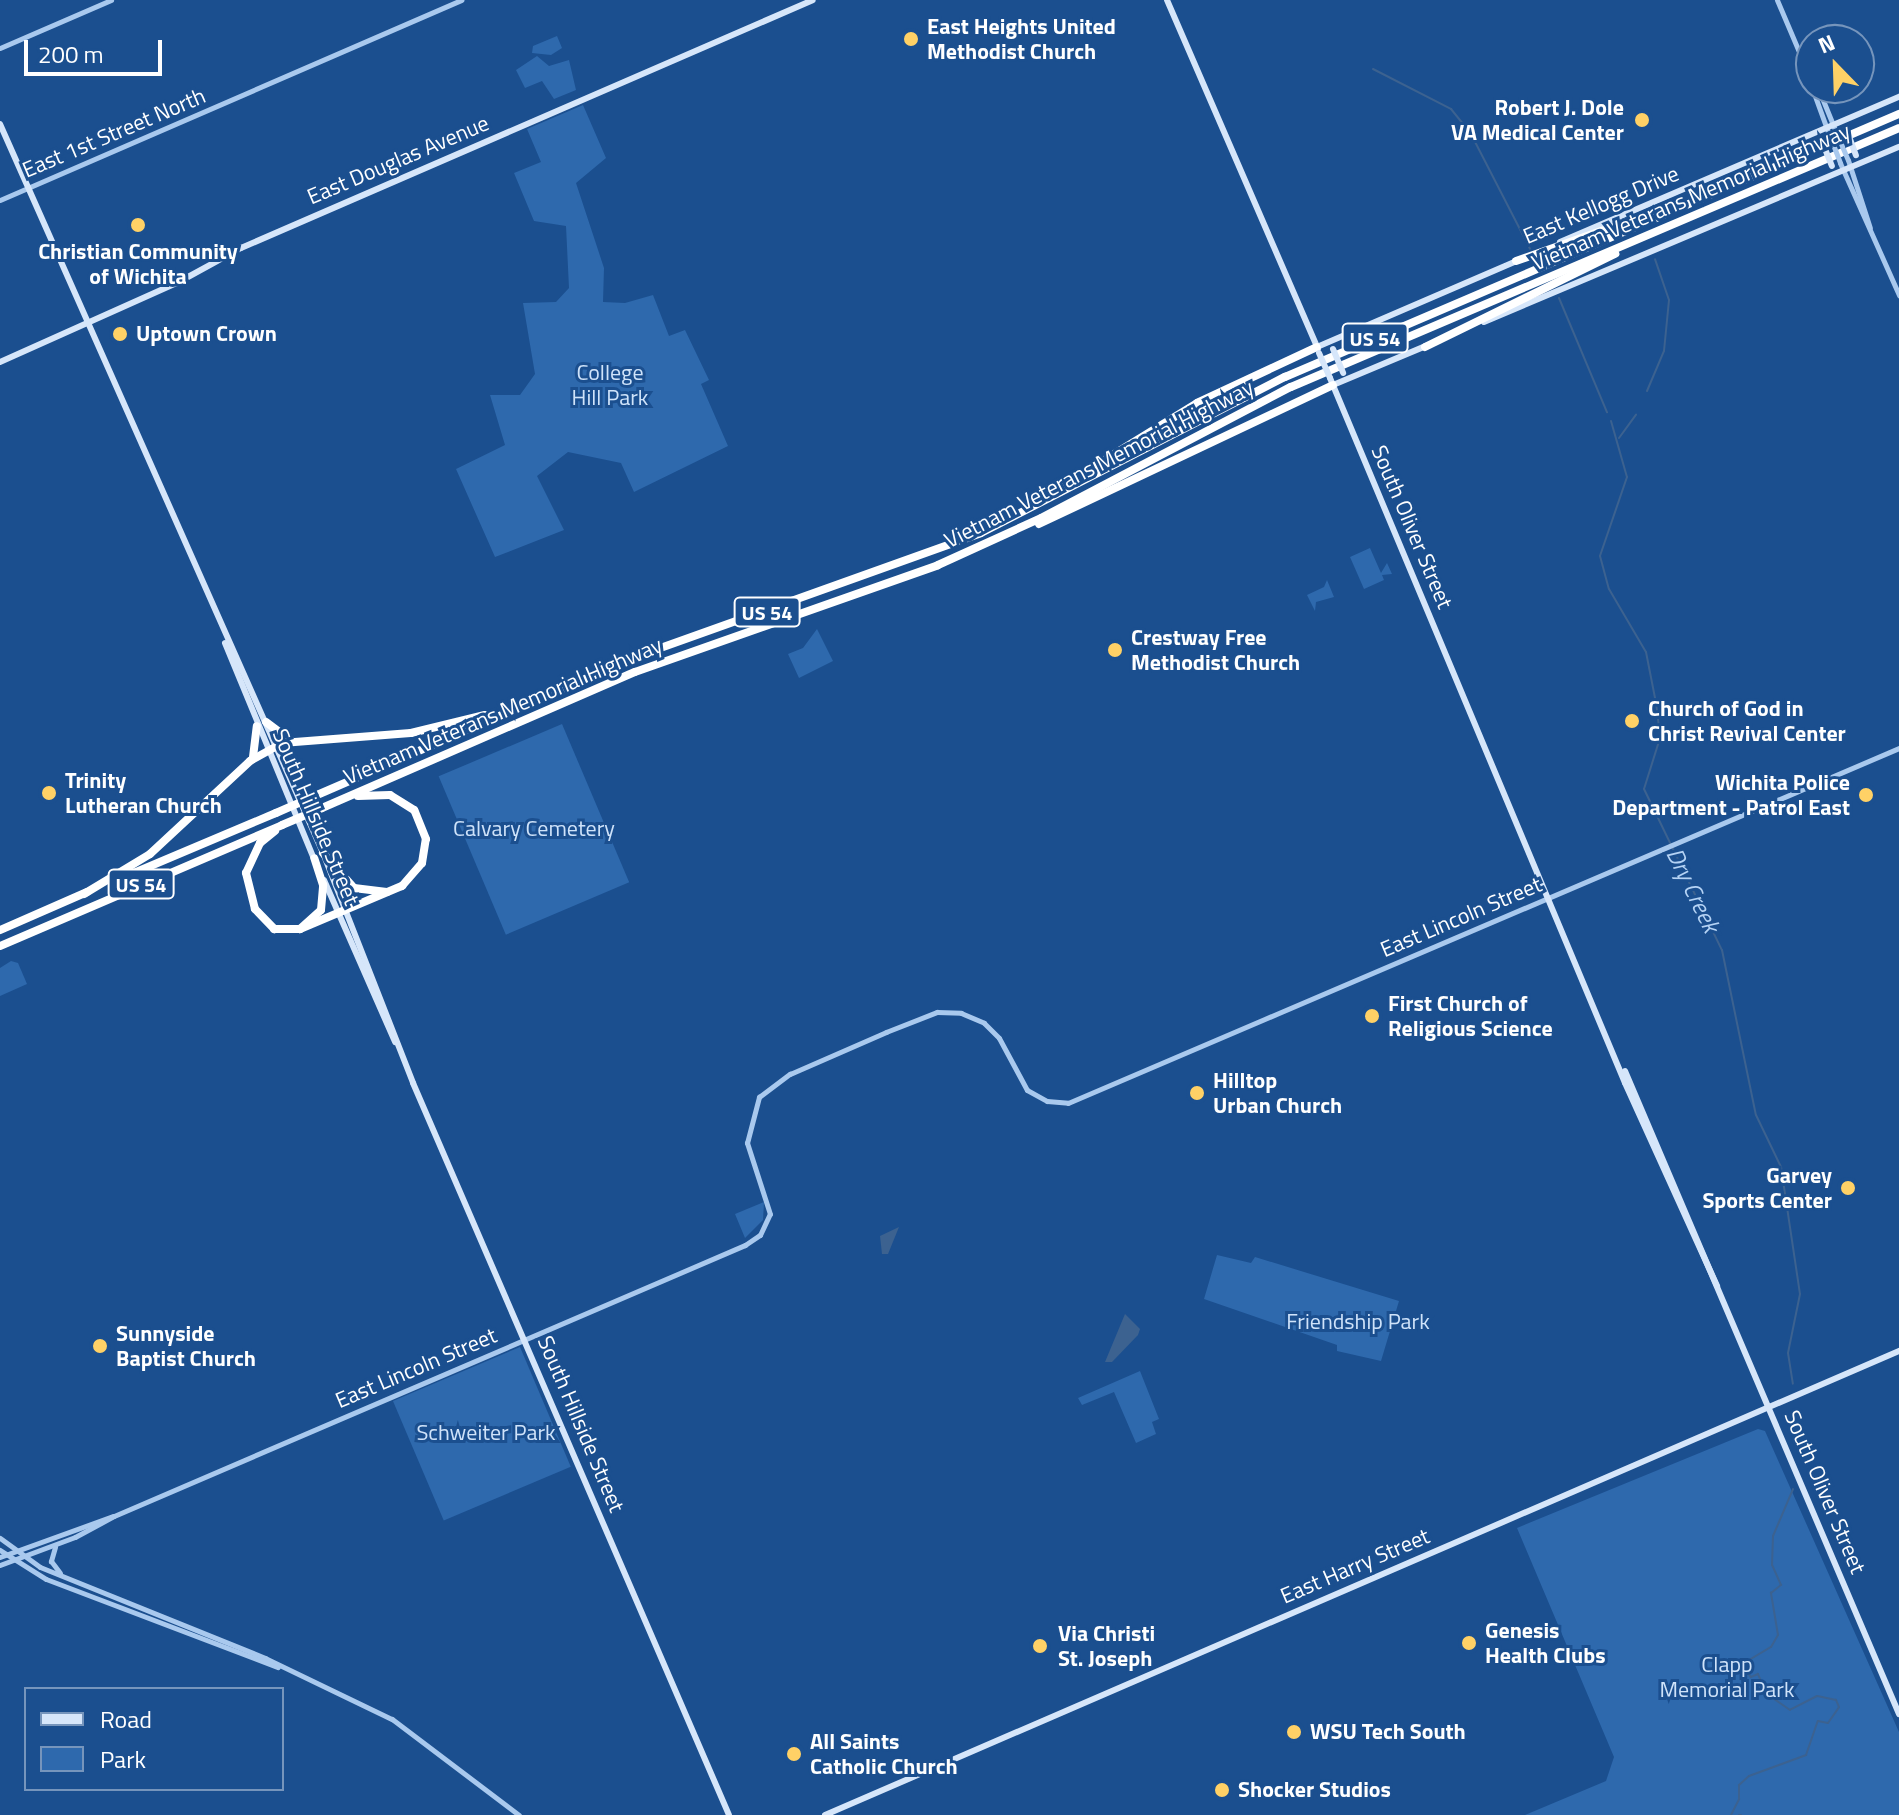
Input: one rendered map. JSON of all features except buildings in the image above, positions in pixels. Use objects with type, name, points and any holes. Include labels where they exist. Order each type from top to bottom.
[{"type":"highway","name":"Vietnam Veterans Memorial Highway","points":[[0,930],[638,656],[896,567],[1013,518],[1257,390],[1899,113]]},
{"type":"highway","name":"Vietnam Veterans Memorial Highway","points":[[0,948],[635,672],[900,580],[1012,533],[1291,387],[1899,128]]},
{"type":"highway","points":[[1516,261],[1748,179]]},
{"type":"highway","points":[[1425,347],[1713,207]]},
{"type":"highway","points":[[1013,518],[1197,403],[1318,350]]},
{"type":"highway","points":[[1012,533],[1089,503],[1332,381]]},
{"type":"highway","points":[[84,894],[150,854],[250,761],[272,749],[295,741],[442,728],[520,705]]},
{"type":"highway","points":[[266,722],[295,741]]},
{"type":"highway","points":[[250,761],[257,726]]},
{"type":"highway","points":[[282,825],[250,858],[248,890],[255,909],[274,929],[300,929],[344,914],[395,890],[422,863],[426,839],[420,820],[409,805],[390,795],[345,798]]},
{"type":"highway","points":[[318,856],[354,888],[375,893],[395,890]]},
{"type":"highway","points":[[300,929],[316,918],[324,900],[318,856]]},
{"type":"main road","name":"East Douglas Avenue","points":[[0,362],[86,324],[241,248],[813,0]]},
{"type":"main road","name":"South Oliver Street","points":[[1167,0],[1551,897],[1698,1253],[1717,1286],[1770,1407],[1899,1714]]},
{"type":"main road","name":"East Kellogg Drive","points":[[1318,350],[1340,337],[1806,137],[1831,130],[1858,114],[1899,97]]},
{"type":"main road","points":[[1858,114],[1846,128],[1856,155],[1869,159]]},
{"type":"main road","name":"South Hillside Street","points":[[0,124],[225,643],[257,726],[272,749],[344,914],[729,1815]]},
{"type":"main road","points":[[1806,137],[1821,139],[1838,166]]},
{"type":"main road","points":[[1332,381],[1356,375],[1425,347],[1825,178],[1838,166],[1869,159],[1899,147]]},
{"type":"main road","points":[[1340,337],[1333,349],[1343,373],[1356,375]]},
{"type":"main road","name":"South Hillside Street","points":[[225,643],[266,722],[272,749]]},
{"type":"main road","name":"East Harry Street","points":[[825,1815],[1899,1351]]},
{"type":"street","points":[[0,48],[111,0]]},
{"type":"street","name":"East 1st Street North","points":[[0,200],[461,0]]},
{"type":"street","points":[[1777,0],[1795,42]]},
{"type":"street","points":[[1819,104],[1849,164],[1870,229]]},
{"type":"street","points":[[1823,104],[1838,166],[1899,295]]},
{"type":"street","name":"East Lincoln Street","points":[[0,1565],[58,1544],[114,1516],[745,1245],[768,1223],[768,1197],[747,1143],[752,1111],[770,1085],[790,1074],[937,1012],[961,1013],[993,1032],[1022,1084],[1035,1095],[1060,1103],[1087,1096],[1899,748]]},
{"type":"street","name":"East Lincoln Street","points":[[2,1554],[114,1516]]},
{"type":"street","points":[[0,1538],[22,1557],[290,1671],[392,1719],[519,1815]]},
{"type":"street","points":[[58,1544],[51,1561],[64,1576]]},
{"type":"street","points":[[2,1554],[72,1589],[290,1671]]},
{"type":"green space","points":[[557,36],[562,48],[551,55],[532,53],[533,46]]},
{"type":"green space","points":[[537,56],[549,66],[569,60],[576,90],[554,99],[542,81],[525,88],[516,70]]},
{"type":"green space","name":"College Hill Park","points":[[583,105],[606,158],[576,183],[604,268],[603,302],[625,303],[653,295],[669,336],[685,330],[709,380],[701,384],[728,446],[634,492],[621,463],[568,452],[537,476],[564,530],[495,557],[456,469],[505,445],[490,395],[520,395],[535,374],[523,303],[556,302],[569,288],[566,226],[534,221],[514,173],[541,162],[527,129]]},
{"type":"green space","points":[[1370,548],[1381,573],[1387,563],[1392,574],[1382,575],[1384,580],[1364,589],[1350,557]]},
{"type":"green space","points":[[1327,580],[1334,597],[1316,602],[1315,611],[1307,595],[1324,587]]},
{"type":"green space","points":[[817,629],[833,661],[799,678],[788,654],[803,648]]},
{"type":"green space","name":"Calvary Cemetery","points":[[562,724],[629,882],[506,935],[439,776]]},
{"type":"green space","points":[[11,961],[18,963],[27,984],[0,996],[0,968]]},
{"type":"green space","points":[[764,1202],[763,1220],[745,1238],[735,1214]]},
{"type":"green space","name":"Friendship Park","points":[[1217,1255],[1251,1263],[1255,1257],[1399,1301],[1381,1361],[1337,1351],[1337,1345],[1204,1299]]},
{"type":"green space","name":"Schweiter Park","points":[[520,1347],[571,1467],[444,1521],[393,1401]]},
{"type":"green space","points":[[1140,1371],[1159,1419],[1152,1422],[1156,1434],[1136,1443],[1114,1392],[1082,1405],[1078,1398]]},
{"type":"green space","name":"Clapp Memorial Park","points":[[1758,1429],[1765,1431],[1899,1732],[1899,1815],[1525,1815],[1606,1781],[1614,1757],[1517,1528]]},
{"type":"shaded area","points":[[899,1227],[888,1254],[882,1254],[880,1236]]},
{"type":"shaded area","points":[[1125,1314],[1140,1329],[1138,1335],[1112,1362],[1105,1362]]},
{"type":"waterway","points":[[1373,69],[1451,109],[1471,134],[1530,249]]},
{"type":"waterway","name":"Dry Creek","points":[[1647,391],[1664,351],[1669,300],[1655,259]]},
{"type":"waterway","points":[[1559,298],[1607,412]]},
{"type":"waterway","name":"Dry Creek","points":[[1619,438],[1636,415]]},
{"type":"waterway","name":"Dry Creek","points":[[1611,421],[1627,477],[1600,556],[1609,589],[1646,652],[1656,703],[1660,738],[1644,789],[1722,950],[1756,1115],[1781,1167],[1800,1294],[1788,1353],[1793,1384]]},
{"type":"waterway","name":"Dry Creek","points":[[1731,1815],[1739,1799],[1739,1785],[1749,1776],[1806,1755],[1818,1721],[1828,1723],[1839,1707],[1836,1700],[1817,1696],[1790,1710],[1766,1693],[1758,1674],[1751,1677],[1744,1669],[1744,1663],[1771,1647],[1778,1635],[1771,1593],[1781,1585],[1772,1565],[1773,1536],[1793,1489]]},
{"type":"place","name":"East Heights United Methodist Church","points":[[911,39]]},
{"type":"place","name":"Robert J. Dole VA Medical Center","points":[[1642,120]]},
{"type":"place","name":"Christian Community of Wichita","points":[[138,225]]},
{"type":"place","name":"Uptown Crown","points":[[120,334]]},
{"type":"place","name":"Crestway Free Methodist Church","points":[[1115,650]]},
{"type":"place","name":"Church of God in Christ Revival Center","points":[[1632,721]]},
{"type":"place","name":"Trinity Lutheran Church","points":[[49,793]]},
{"type":"place","name":"Wichita Police Department - Patrol East","points":[[1866,795]]},
{"type":"place","name":"First Church of Religious Science","points":[[1372,1016]]},
{"type":"place","name":"Hilltop Urban Church","points":[[1197,1093]]},
{"type":"place","name":"Garvey Sports Center","points":[[1848,1188]]},
{"type":"place","name":"Sunnyside Baptist Church","points":[[100,1346]]},
{"type":"place","name":"Genesis Health Clubs","points":[[1469,1643]]},
{"type":"place","name":"Via Christi St. Joseph","points":[[1040,1646]]},
{"type":"place","name":"WSU Tech South","points":[[1294,1732]]},
{"type":"place","name":"All Saints Catholic Church","points":[[794,1754]]},
{"type":"place","name":"Shocker Studios","points":[[1222,1790]]}]
